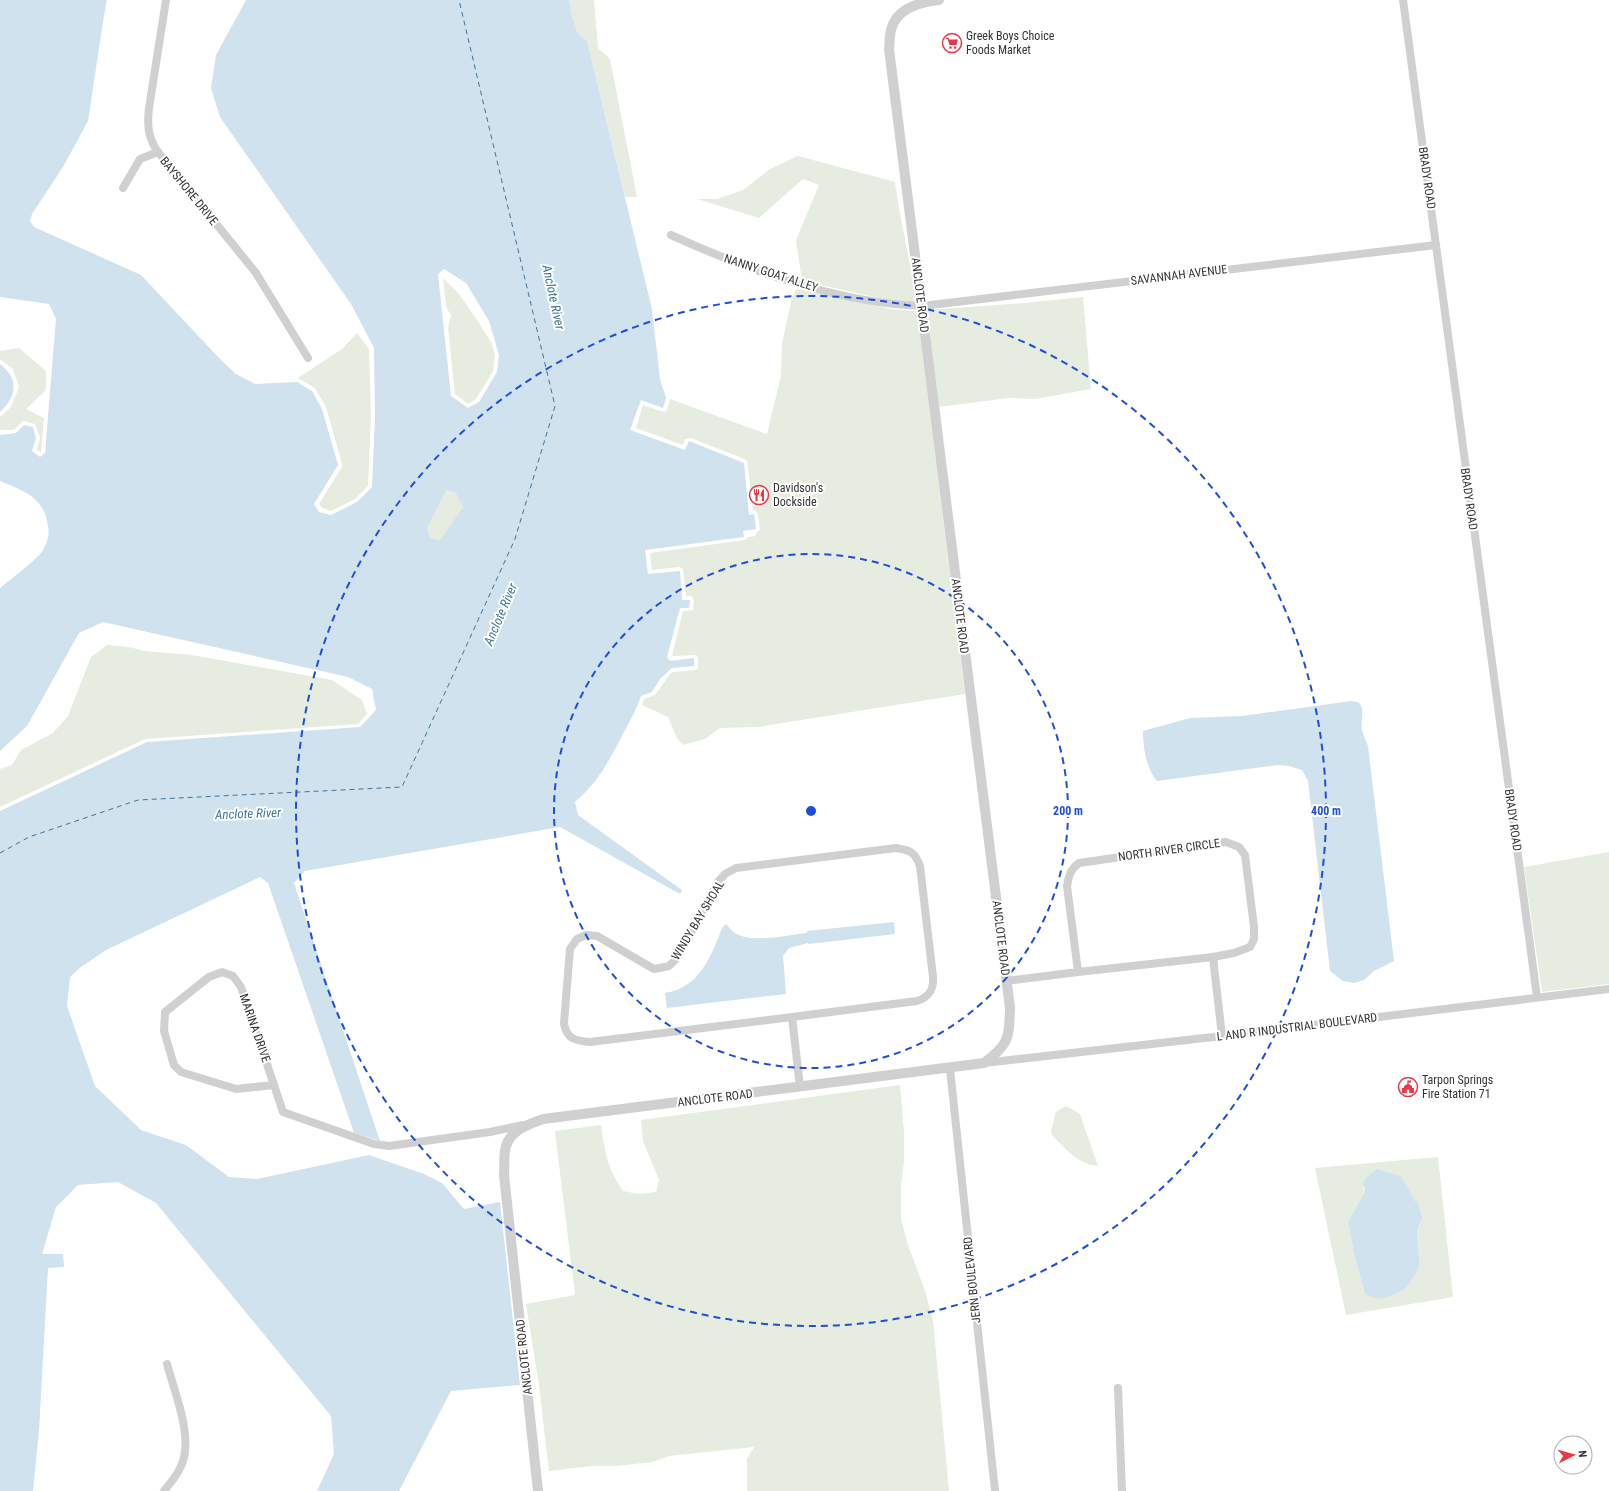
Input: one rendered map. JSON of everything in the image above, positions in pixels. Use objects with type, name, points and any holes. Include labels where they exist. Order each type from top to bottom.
[{"type":"street","name":"BAYSHORE DRIVE","points":[[166,0],[147,122],[148,133],[158,152],[256,273],[308,358]]},
{"type":"street","name":"ANCLOTE ROAD","points":[[538,1491],[504,1175],[506,1146],[514,1135],[526,1125],[543,1119],[984,1063],[996,1054],[1004,1044],[1010,1031],[1010,1008],[889,49],[892,27],[898,14],[914,6],[938,0]]},
{"type":"street","name":"BRADY ROAD","points":[[1403,0],[1537,997]]},
{"type":"street","points":[[123,188],[140,159],[158,152]]},
{"type":"street","name":"NANNY GOAT ALLEY","points":[[671,235],[702,249],[802,286],[892,305],[922,306]]},
{"type":"street","name":"SAVANNAH AVENUE","points":[[922,306],[1436,244]]},
{"type":"street","name":"NORTH RIVER CIRCLE","points":[[1006,981],[1213,957],[1244,950],[1250,947],[1254,939],[1245,855],[1239,847],[1226,842],[1079,863],[1072,869],[1069,875],[1068,886],[1078,972]]},
{"type":"street","name":"WINDY BAY SHOAL","points":[[896,848],[910,851],[917,856],[920,866],[933,977],[932,991],[923,999],[917,1001],[792,1017],[590,1042],[575,1039],[568,1036],[565,1031],[564,1023],[570,949],[577,940],[586,935],[597,936],[654,969],[660,969],[669,966],[678,957],[714,888],[725,874],[736,868],[896,848]]},
{"type":"street","points":[[1213,957],[1222,1036]]},
{"type":"street","name":"MARINA DRIVE","points":[[274,1085],[236,1089],[181,1072],[174,1065],[164,1031],[165,1012],[209,977],[222,972],[233,976],[241,987],[284,1112],[374,1144],[389,1146],[490,1132],[526,1125]]},
{"type":"street","name":"L AND R INDUSTRIAL BOULEVARD","points":[[984,1063],[1222,1036],[1609,988]]},
{"type":"street","points":[[792,1017],[800,1087]]},
{"type":"street","name":"JERN BOULEVARD","points":[[950,1068],[995,1491]]},
{"type":"street","points":[[164,1491],[177,1475],[186,1452],[184,1426],[167,1364]]},
{"type":"street","points":[[1118,1388],[1122,1491]]},
{"type":"shaded area","points":[[569,0],[594,0],[598,48],[610,59],[637,197],[625,197],[587,41],[578,34]]},
{"type":"shaded area","points":[[798,156],[895,182],[916,302],[893,301],[802,281],[796,240],[819,185],[803,179],[759,218],[697,199],[717,199],[743,190],[770,169]]},
{"type":"shaded area","points":[[443,278],[459,294],[473,314],[491,342],[495,355],[493,371],[476,399],[468,404],[455,394],[448,328],[451,315],[446,307]]},
{"type":"shaded area","points":[[797,289],[891,309],[917,311],[965,694],[758,727],[720,728],[705,739],[683,745],[677,738],[668,717],[642,705],[644,699],[655,695],[673,672],[696,670],[698,668],[698,658],[696,655],[672,656],[683,611],[693,610],[694,600],[691,596],[686,596],[683,569],[679,567],[652,570],[650,553],[745,540],[748,537],[756,536],[756,533],[760,530],[758,514],[753,510],[747,460],[691,438],[685,439],[683,445],[636,428],[643,405],[664,412],[667,410],[670,399],[767,434],[781,376],[782,344],[792,297]]},
{"type":"shaded area","points":[[1083,297],[1091,389],[1035,399],[1008,398],[939,407],[927,310]]},
{"type":"shaded area","points":[[357,333],[369,349],[371,416],[368,486],[355,499],[331,511],[322,508],[319,504],[342,467],[342,464],[326,407],[315,388],[298,378],[342,349]]},
{"type":"shaded area","points":[[19,348],[46,371],[46,390],[26,409],[44,418],[40,452],[37,449],[40,438],[35,424],[23,421],[14,430],[0,430],[0,417],[11,407],[19,387],[13,369],[0,359],[0,351]]},
{"type":"shaded area","points":[[445,490],[457,493],[463,507],[440,540],[429,539],[427,528]]},
{"type":"shaded area","points":[[107,645],[129,647],[145,651],[192,655],[332,680],[362,700],[367,714],[358,724],[145,739],[0,807],[0,769],[12,765],[21,750],[53,733],[68,716],[91,657]]},
{"type":"shaded area","points":[[1609,852],[1609,984],[1542,992],[1524,867]]},
{"type":"shaded area","points":[[900,1085],[904,1133],[901,1218],[907,1242],[925,1291],[933,1320],[949,1491],[747,1491],[747,1459],[754,1447],[669,1456],[653,1462],[616,1466],[592,1466],[549,1471],[539,1385],[526,1304],[575,1295],[555,1131],[601,1125],[610,1167],[623,1191],[639,1194],[656,1192],[659,1180],[643,1141],[641,1120]]},
{"type":"shaded area","points":[[1066,1106],[1080,1114],[1098,1166],[1091,1165],[1072,1155],[1052,1135],[1051,1131],[1056,1112]]},
{"type":"shaded area","points":[[1438,1157],[1453,1297],[1346,1315],[1315,1168]],"holes":[[[1377,1169],[1400,1176],[1415,1201],[1420,1224],[1417,1232],[1419,1266],[1404,1290],[1365,1294],[1354,1254],[1348,1222],[1363,1195],[1366,1177]]]},
{"type":"water","name":"Anclote River","points":[[0,0],[107,0],[88,121],[63,167],[32,214],[30,221],[34,227],[141,275],[236,374],[255,384],[297,382],[312,391],[322,409],[338,465],[314,504],[319,512],[331,515],[357,502],[372,487],[375,416],[374,348],[351,304],[220,117],[211,88],[216,55],[246,0],[569,0],[578,34],[587,41],[652,309],[660,379],[666,398],[663,408],[641,400],[630,430],[685,450],[689,441],[744,463],[749,515],[754,514],[756,529],[743,531],[744,537],[645,550],[648,574],[680,571],[682,600],[690,600],[689,608],[680,608],[667,657],[670,661],[694,658],[694,666],[672,668],[660,679],[652,692],[641,696],[632,717],[606,764],[596,780],[575,802],[578,815],[682,890],[680,894],[560,827],[305,871],[294,883],[380,1141],[354,1133],[268,883],[260,877],[106,950],[81,967],[70,977],[67,1006],[95,1086],[141,1130],[186,1145],[229,1177],[257,1179],[369,1155],[424,1174],[442,1183],[464,1209],[500,1202],[520,1385],[451,1391],[399,1491],[317,1491],[334,1454],[331,1416],[156,1203],[118,1182],[78,1185],[56,1207],[42,1254],[63,1254],[64,1267],[48,1268],[39,1431],[33,1491],[0,1491],[0,811],[147,742],[360,727],[376,710],[372,689],[348,677],[103,622],[79,633],[27,726],[0,751],[0,588],[40,554],[46,544],[49,533],[46,516],[42,508],[32,496],[0,481],[0,435],[16,433],[24,425],[33,427],[36,438],[32,451],[40,457],[45,453],[56,319],[49,304],[0,297]],"holes":[[[444,269],[466,283],[489,321],[499,355],[497,372],[479,402],[468,408],[451,396],[438,274]],[[446,490],[456,493],[463,507],[440,540],[430,538],[427,528]]]},
{"type":"water","points":[[0,364],[10,376],[14,388],[10,400],[0,412]]},
{"type":"water","points":[[1351,701],[1359,703],[1361,707],[1363,734],[1368,746],[1394,961],[1374,971],[1364,980],[1354,983],[1343,981],[1330,971],[1308,781],[1302,770],[1289,766],[1277,765],[1157,781],[1150,770],[1146,758],[1143,731],[1190,718],[1242,716]]},
{"type":"water","points":[[894,922],[895,934],[808,943],[789,948],[783,956],[786,994],[667,1008],[665,993],[677,990],[687,985],[695,978],[708,960],[722,928],[726,924],[735,933],[742,936],[760,938],[807,933],[807,931]]},
{"type":"water","points":[[1377,1169],[1401,1176],[1415,1201],[1417,1201],[1422,1217],[1417,1232],[1419,1266],[1415,1275],[1404,1290],[1378,1299],[1365,1294],[1354,1254],[1348,1222],[1363,1195],[1365,1189],[1363,1183],[1366,1177]]},
{"type":"ferry route","points":[[0,853],[29,837],[138,800],[402,787],[515,539],[555,406],[459,0]]},
{"type":"place","name":"Greek Boys Choice Foods Market","points":[[952,43]]},
{"type":"place","name":"Davidson's Dockside","points":[[759,495]]},
{"type":"place","name":"Tarpon Springs Fire Station 71","points":[[1408,1087]]}]
